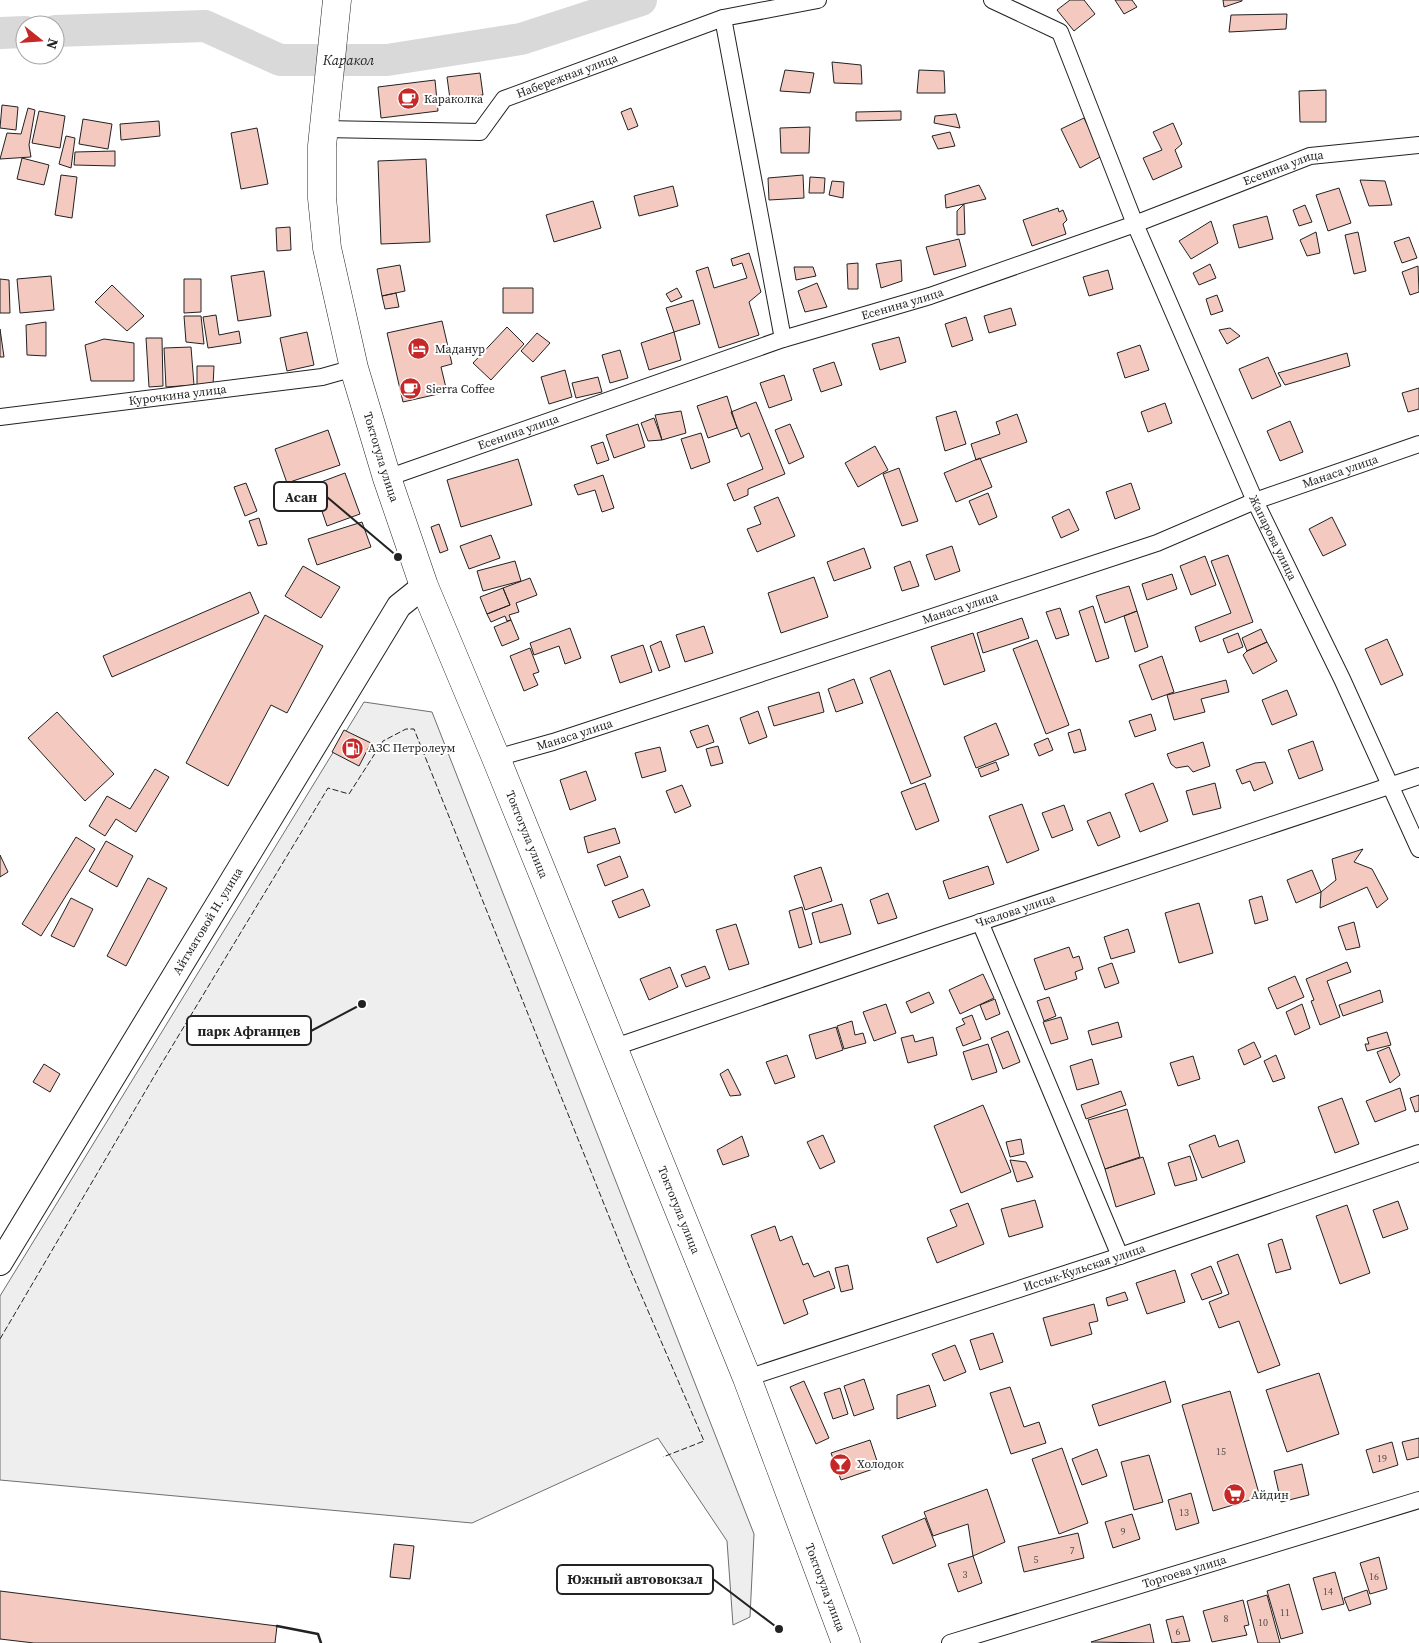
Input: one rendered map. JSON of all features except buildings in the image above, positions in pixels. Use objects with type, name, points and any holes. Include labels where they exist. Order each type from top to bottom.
[{"type":"highway","name":"Токтогула улица","points":[[336,4],[322,146],[322,198],[327,248],[354,368],[387,478],[424,586],[496,758],[747,1378],[846,1643]]},
{"type":"main road","name":"Айтматовой Н. улица","points":[[0,1263],[399,606],[424,586]]},
{"type":"street","name":"Набережная улица","points":[[325,122],[480,132],[504,99],[723,18],[818,0]]},
{"type":"street","name":"Жапарова улица","points":[[992,0],[1060,32],[1135,224],[1255,501],[1342,679],[1419,849]]},
{"type":"street","points":[[723,18],[783,339]]},
{"type":"street","name":"Есенина улица","points":[[387,478],[783,339],[930,296],[1135,224],[1310,156],[1419,145]]},
{"type":"street","name":"Курочкина улица","points":[[0,417],[322,376],[354,368]]},
{"type":"street","name":"Манаса улица","points":[[496,758],[552,742],[1157,544],[1255,501],[1419,444]]},
{"type":"street","name":"Чкалова улица","points":[[612,1048],[980,922],[1419,776]]},
{"type":"street","points":[[980,922],[1120,1256]]},
{"type":"street","name":"Иссык-Кульская улица","points":[[747,1378],[1120,1256],[1419,1153]]},
{"type":"street","name":"Торгоева улица","points":[[950,1643],[1419,1500]]},
{"type":"shaded area","points":[[364,702],[432,712],[754,1534],[750,1617],[733,1625],[727,1541],[658,1438],[472,1523],[0,1480],[0,1296]]},
{"type":"waterway","name":"Каракол","points":[[65,31],[205,26],[280,60],[387,60],[521,39],[641,0]]},
{"type":"waterway","name":"Каракол","points":[[0,33],[15,32]]},
{"type":"fence","points":[[0,1339],[159,1068],[328,788],[349,794],[383,741],[406,729],[414,729],[630,1269],[704,1441],[663,1457]]},
{"type":"wall","points":[[277,1626],[318,1634],[321,1643]]},
{"type":"place","name":"Караколка","points":[[408,99]]},
{"type":"place","name":"Маданур","points":[[419,349]]},
{"type":"place","name":"Sierra Coffee","points":[[410,389]]},
{"type":"place","name":"Асан","points":[[398,557]]},
{"type":"place","name":"АЗС Петролеум","points":[[352,748]]},
{"type":"place","name":"парк Афганцев","points":[[362,1004]]},
{"type":"place","name":"Холодок","points":[[841,1464]]},
{"type":"place","name":"Айдин","points":[[1235,1495]]},
{"type":"place","name":"Южный автовокзал","points":[[779,1629]]}]
